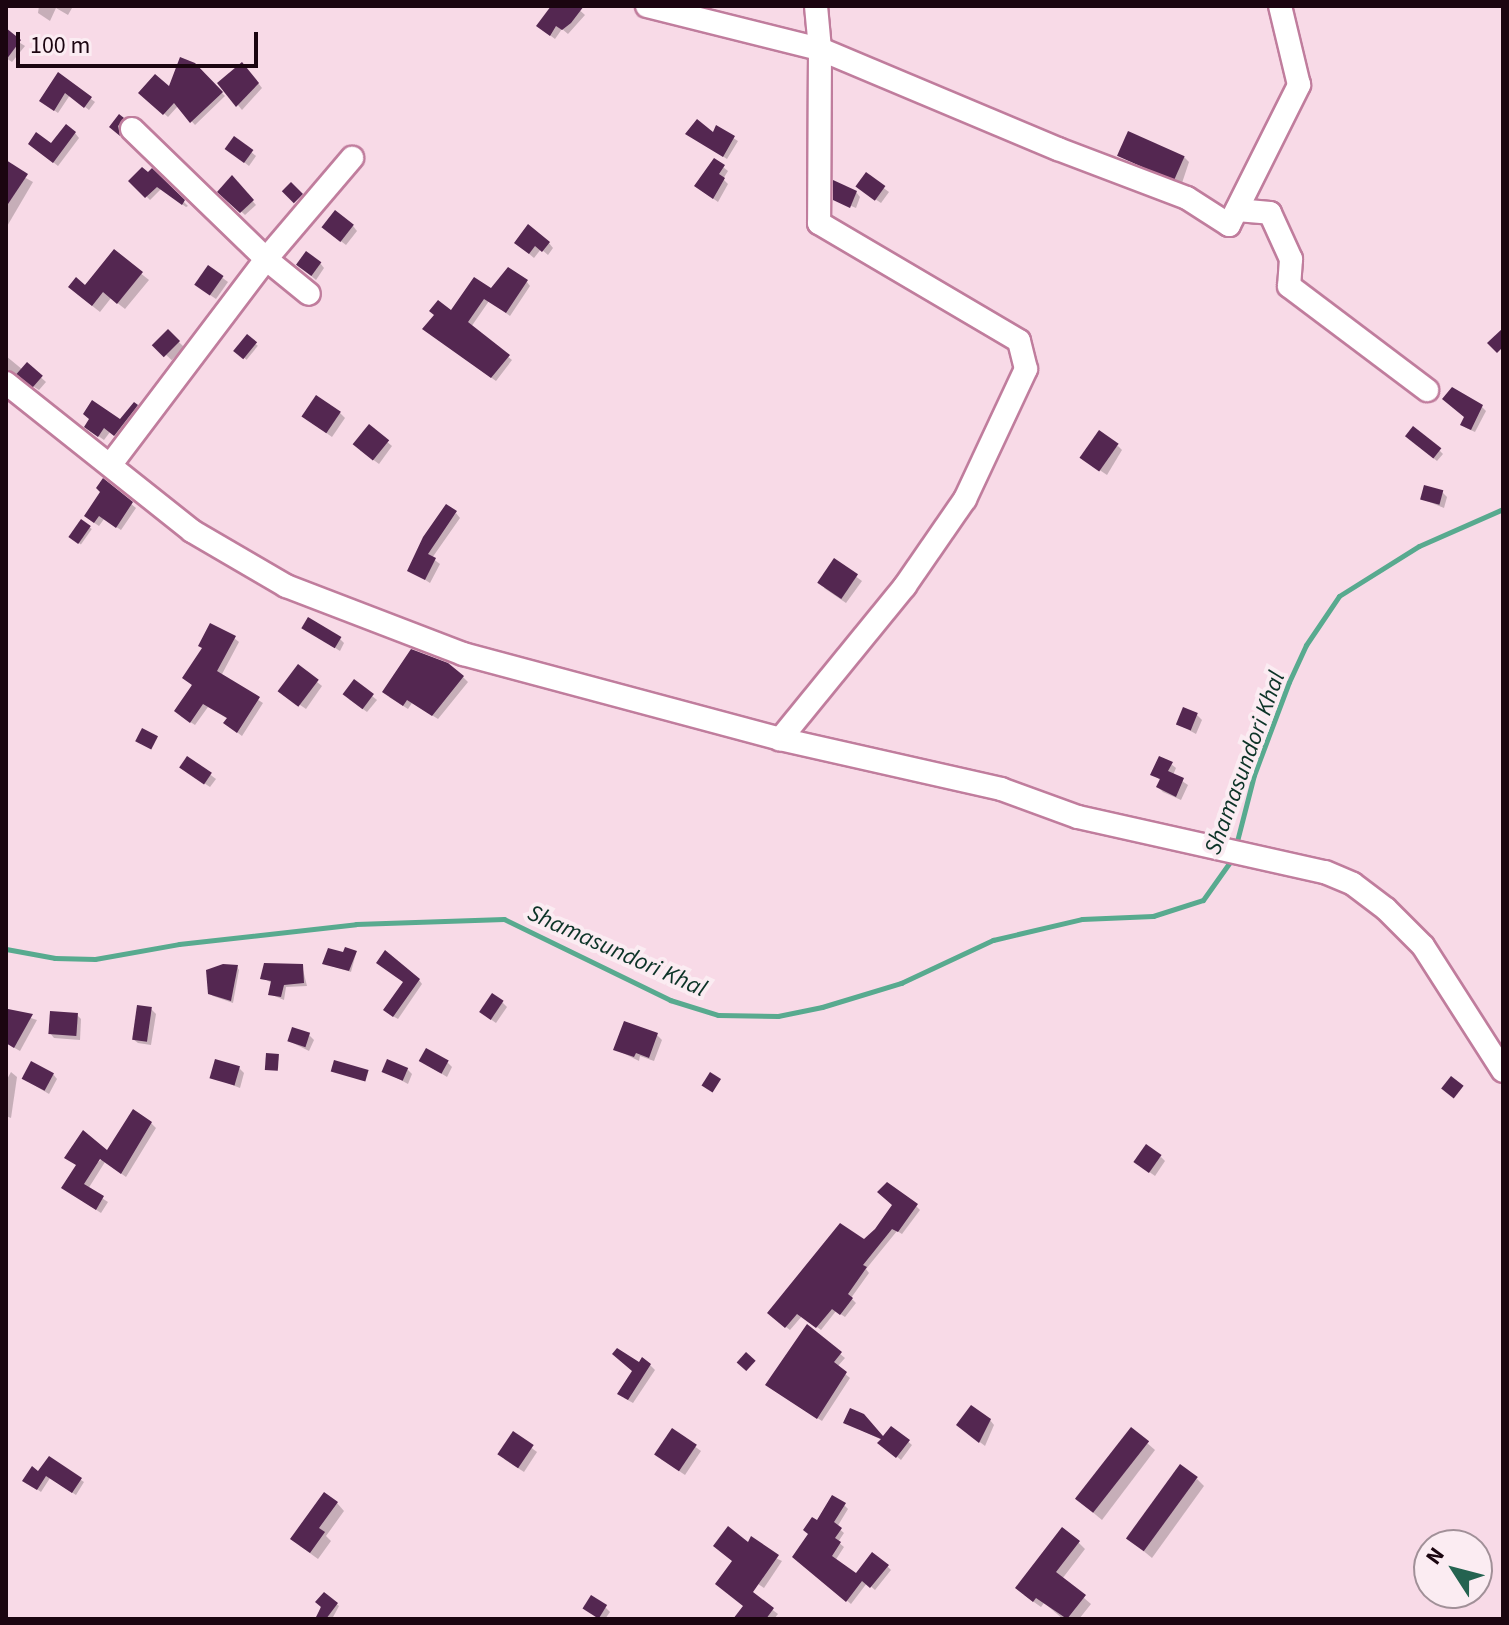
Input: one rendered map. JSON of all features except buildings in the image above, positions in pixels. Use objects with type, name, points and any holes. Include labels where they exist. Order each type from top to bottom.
[{"type":"street","points":[[647,6],[820,49],[1058,149],[1187,198],[1229,225],[1299,85],[1280,6]]},
{"type":"street","points":[[780,739],[905,586],[965,499],[1026,369],[1019,341],[819,223],[820,49],[816,6]]},
{"type":"street","points":[[132,129],[266,259],[309,294]]},
{"type":"street","points":[[111,464],[266,259],[352,158]]},
{"type":"street","points":[[1237,210],[1270,213],[1291,259],[1289,286],[1427,390]]},
{"type":"street","points":[[6,383],[192,531],[286,586],[463,654],[780,739],[1001,789],[1078,817],[1325,872],[1353,884],[1386,909],[1423,946],[1503,1071]]},
{"type":"waterway","name":"Shamasundori Khal","points":[[1236,845],[1254,775],[1289,682],[1306,645],[1339,596],[1419,546],[1503,509]]},
{"type":"waterway","name":"Shamasundori Khal","points":[[6,949],[55,958],[95,959],[179,944],[356,924],[504,919],[670,1000],[718,1015],[778,1016],[822,1007],[901,983],[993,940],[1082,919],[1153,916],[1203,900],[1232,859]]}]
